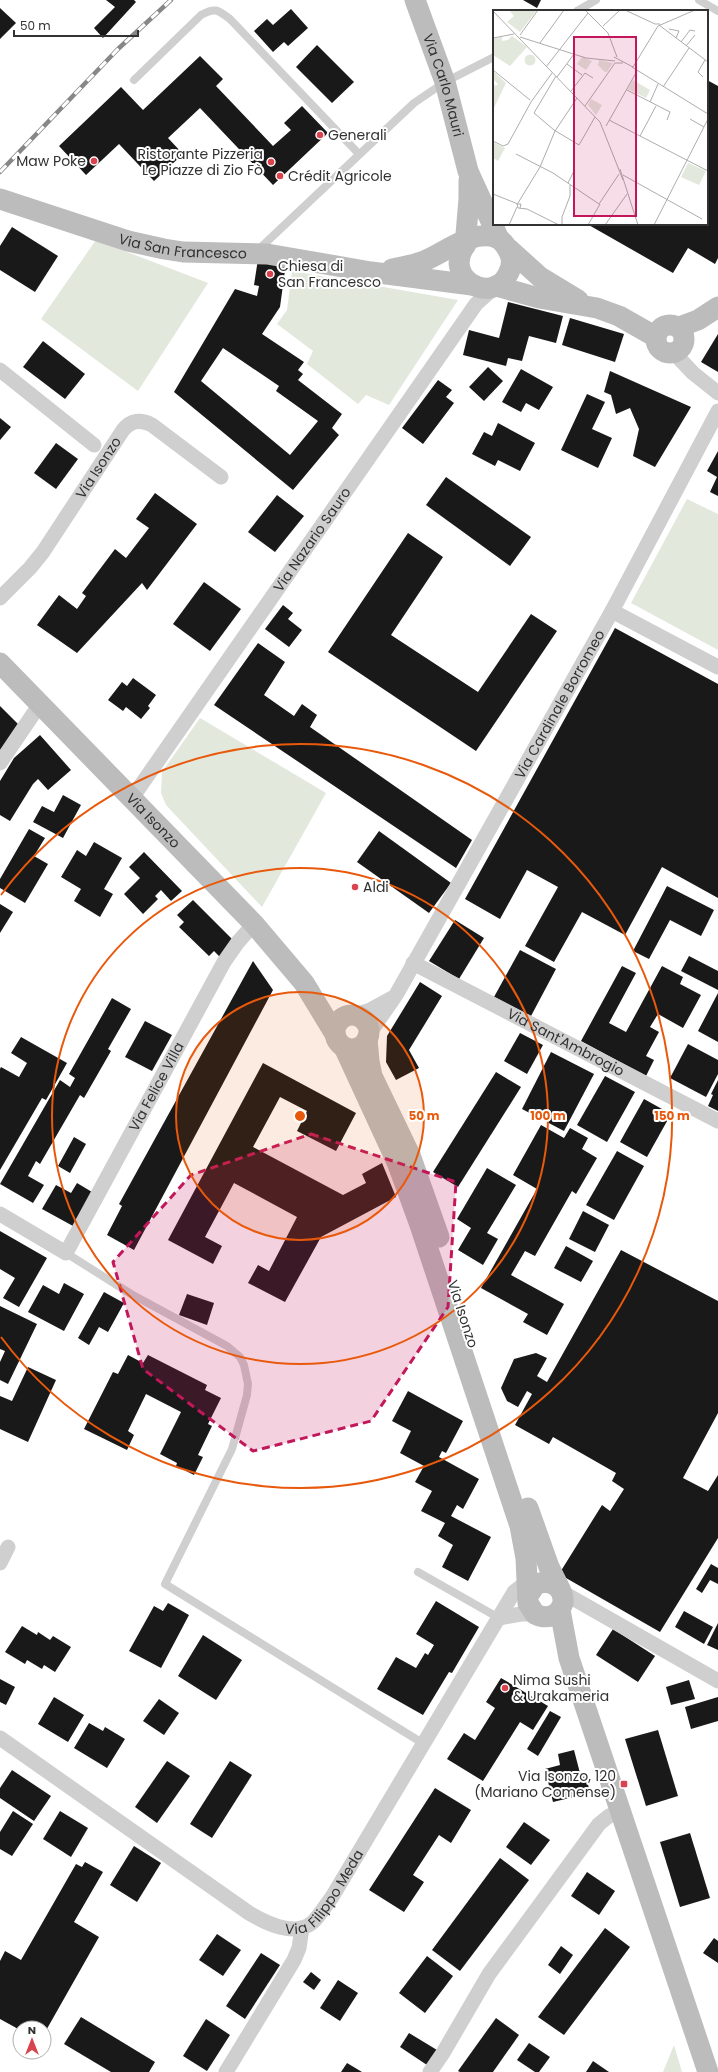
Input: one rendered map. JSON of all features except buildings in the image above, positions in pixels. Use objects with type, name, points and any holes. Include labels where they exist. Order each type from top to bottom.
[{"type":"street","name":"Via Carlo Mauri","points":[[415,0],[445,82],[468,171],[493,222]]},
{"type":"street","name":"Via Carlo Mauri","points":[[466,243],[469,199],[468,171]]},
{"type":"street","name":"Via San Francesco","points":[[3,204],[153,247],[183,252],[254,253],[371,272],[472,285]]},
{"type":"street","name":"Via Carlo Mauri","points":[[495,225],[504,244]]},
{"type":"street","points":[[585,304],[553,301],[496,286],[481,288],[472,285],[465,280],[458,264],[461,250],[466,243],[481,236],[490,236],[504,244],[540,277],[585,304],[618,316],[656,337]]},
{"type":"street","name":"Via San Francesco","points":[[371,272],[413,265],[433,257],[450,247],[466,243]]},
{"type":"street","points":[[496,286],[504,281],[511,267],[512,260],[504,244]]},
{"type":"street","name":"Via Nazario Sauro","points":[[132,798],[476,304],[496,286]]},
{"type":"street","points":[[679,327],[698,320],[718,307]]},
{"type":"street","points":[[674,353],[679,350],[685,338],[683,332],[679,327],[673,325],[662,327],[656,337],[658,346],[661,350],[674,353],[693,373],[718,393]]},
{"type":"street","points":[[0,370],[94,445]]},
{"type":"street","name":"Via Cardinale Borromeo","points":[[368,1037],[396,995],[612,611],[718,411]]},
{"type":"street","name":"Via Isonzo","points":[[0,598],[39,556],[123,430],[131,423],[142,420],[152,425],[221,477]]},
{"type":"street","points":[[612,611],[718,667]]},
{"type":"street","name":"Via Isonzo","points":[[0,663],[254,924],[304,983],[340,1040],[397,1162],[420,1225],[520,1526],[533,1599],[568,1658],[708,2072]]},
{"type":"street","points":[[0,763],[40,704]]},
{"type":"street","name":"Via Felice Villa","points":[[66,1253],[224,962],[238,942],[254,924]]},
{"type":"street","name":"Via Sant'Ambrogio","points":[[413,963],[718,1121]]},
{"type":"street","name":"Via Isonzo","points":[[304,983],[351,1015]]},
{"type":"street","points":[[351,1015],[364,1020],[367,1024],[368,1037],[364,1044],[355,1048],[340,1040],[338,1023],[351,1015],[382,1004],[396,995]]},
{"type":"street","name":"Via Isonzo","points":[[368,1037],[369,1062],[372,1076],[404,1142],[422,1186],[518,1480],[545,1559],[561,1600],[568,1658]]},
{"type":"street","points":[[0,1214],[66,1253]]},
{"type":"street","points":[[0,1563],[8,1547]]},
{"type":"street","points":[[499,1618],[521,1614],[546,1582],[555,1584],[561,1600],[606,1617],[718,1681]]},
{"type":"street","name":"Via Filippo Meda","points":[[0,1738],[249,1913],[273,1925],[291,1929],[302,1928],[316,1918],[332,1897],[516,1589],[533,1599]]},
{"type":"street","points":[[533,1599],[552,1616],[561,1600]]},
{"type":"street","points":[[430,2072],[444,2053],[482,1985],[516,1935],[599,1824],[609,1816],[620,1812]]},
{"type":"street","points":[[226,2072],[294,1960],[299,1948],[302,1928]]},
{"type":"lane","points":[[579,10],[596,0]]},
{"type":"lane","points":[[699,0],[718,11]]},
{"type":"lane","points":[[134,80],[201,15],[211,10],[218,11],[230,20],[360,154]]},
{"type":"lane","points":[[254,253],[414,103],[445,82],[493,58]]},
{"type":"lane","points":[[66,1253],[131,1294],[227,1346],[240,1357],[247,1373],[247,1395],[232,1449],[164,1584],[424,1744]]},
{"type":"lane","points":[[418,1572],[499,1618]]},
{"type":"highlighted area","points":[[311,1134],[456,1182],[448,1307],[371,1421],[253,1451],[143,1369],[113,1262],[191,1175]]},
{"type":"shaded area","points":[[96,240],[208,283],[138,391],[41,319]]},
{"type":"shaded area","points":[[292,271],[458,300],[389,405],[366,395],[358,404],[307,364],[313,351],[277,324],[287,310]]},
{"type":"shaded area","points":[[687,499],[718,514],[718,650],[631,603]]},
{"type":"shaded area","points":[[200,718],[326,793],[262,907],[166,805],[161,793],[162,772]]},
{"type":"shaded area","points":[[674,2045],[682,2072],[663,2072]]},
{"type":"railway","points":[[0,172],[118,49],[171,0]]},
{"type":"place","name":"Generali","points":[[320,135]]},
{"type":"place","name":"Maw Poke","points":[[94,161]]},
{"type":"place","name":"Ristorante Pizzeria Le Piazze di Zio Fò","points":[[271,162]]},
{"type":"place","name":"Crédit Agricole","points":[[280,176]]},
{"type":"place","name":"Chiesa di San Francesco","points":[[270,274]]},
{"type":"place","name":"Aldi","points":[[355,887]]},
{"type":"place","name":"Nima Sushi & Urakameria","points":[[505,1688]]},
{"type":"place","name":"Via Isonzo, 120 (Mariano Comense)","points":[[624,1784]]}]
